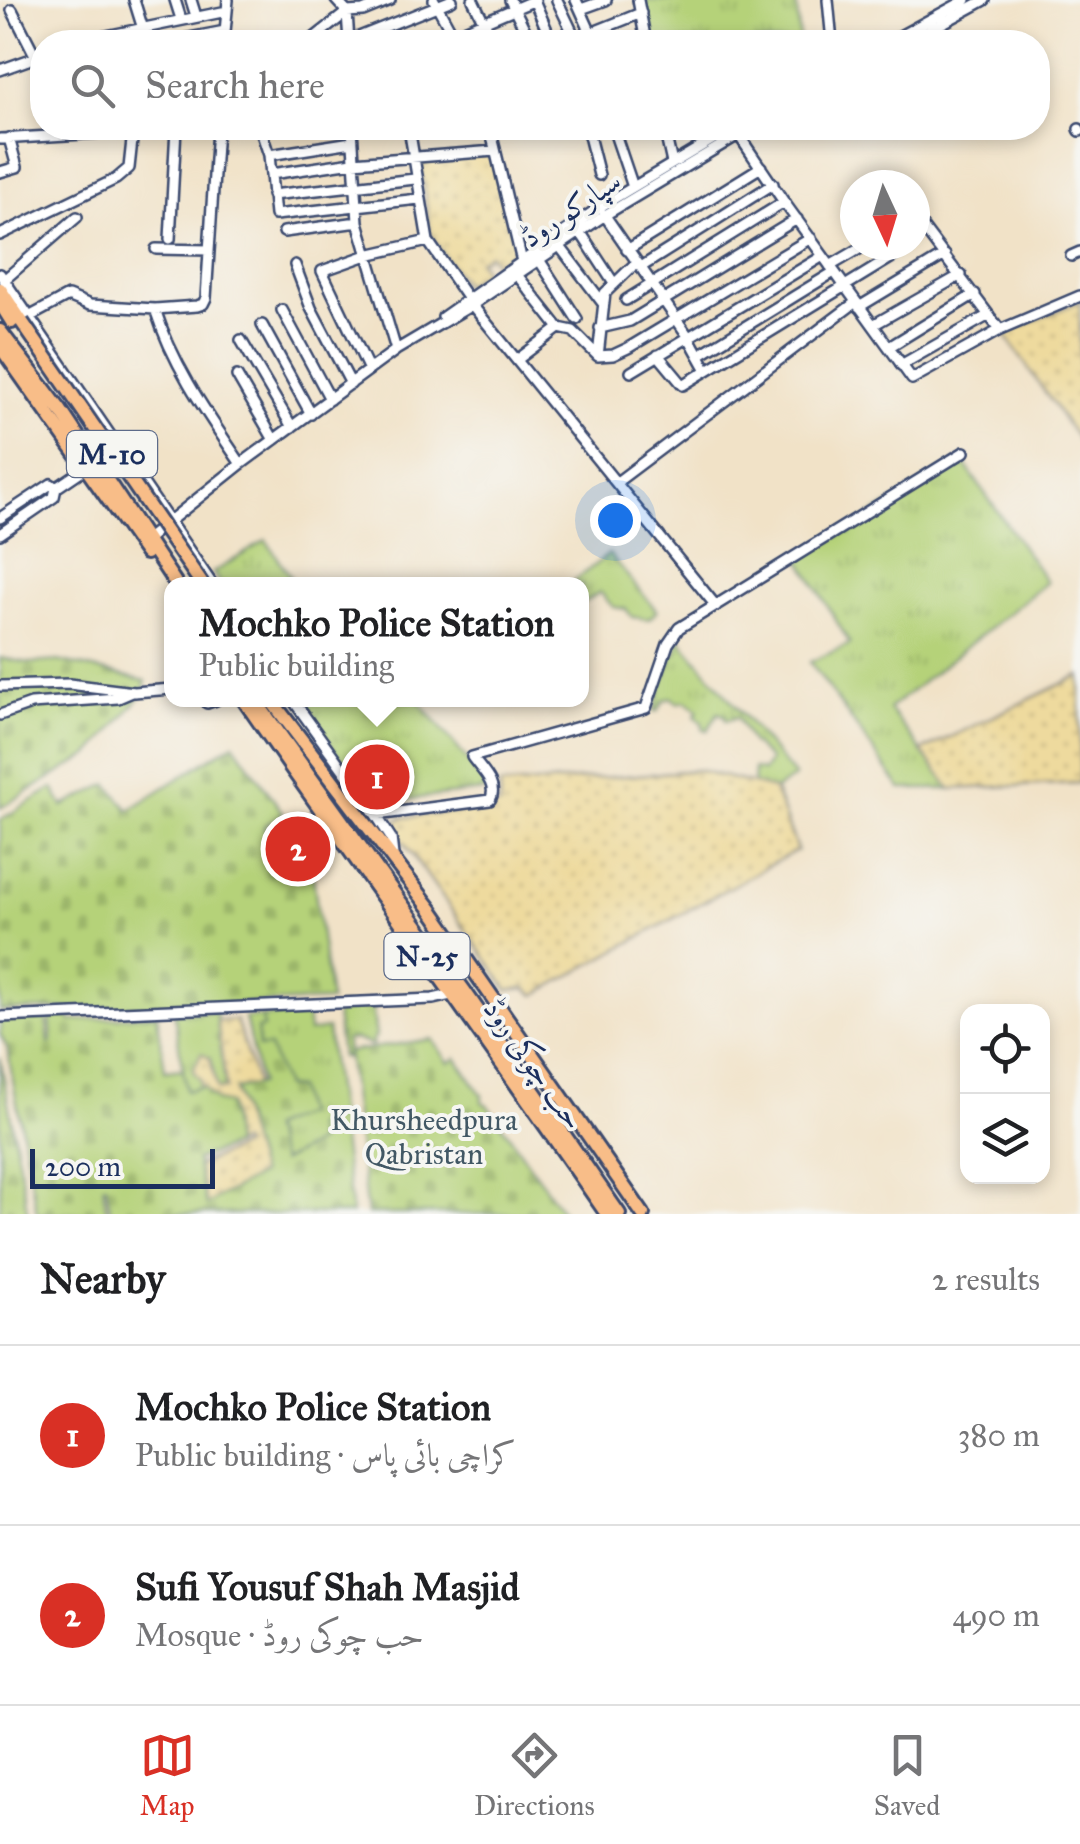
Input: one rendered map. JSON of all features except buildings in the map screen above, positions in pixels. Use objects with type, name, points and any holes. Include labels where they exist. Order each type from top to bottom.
[{"type":"highway","name":"M-10","points":[[1,281],[16,323],[187,577]]},
{"type":"highway","name":"M-10","points":[[0,303],[197,577]]},
{"type":"highway","points":[[16,323],[61,411],[164,579]]},
{"type":"highway","points":[[0,346],[171,577]]},
{"type":"highway","name":"حب چوکی روڈ","points":[[249,707],[332,828],[455,994],[606,1214]]},
{"type":"highway","points":[[260,707],[619,1214]]},
{"type":"highway","points":[[276,707],[305,742]]},
{"type":"highway","points":[[284,707],[305,742],[430,909],[643,1214]]},
{"type":"street","points":[[134,0],[144,30]]},
{"type":"street","points":[[175,0],[181,18]]},
{"type":"street","points":[[191,0],[196,16]]},
{"type":"street","points":[[336,0],[352,7]]},
{"type":"street","points":[[324,30],[352,7],[390,0]]},
{"type":"street","points":[[385,30],[436,3],[452,0]]},
{"type":"street","points":[[474,0],[488,30]]},
{"type":"street","points":[[467,30],[512,4],[535,0],[547,30]]},
{"type":"street","points":[[557,0],[572,30]]},
{"type":"street","points":[[589,30],[578,4],[606,0]]},
{"type":"street","points":[[638,0],[642,30]]},
{"type":"street","points":[[828,0],[831,30]]},
{"type":"street","points":[[911,30],[966,0]]},
{"type":"street","points":[[930,30],[985,0]]},
{"type":"street","points":[[436,3],[451,30]]},
{"type":"street","points":[[512,4],[525,30]]},
{"type":"street","points":[[130,30],[227,6]]},
{"type":"street","points":[[12,10],[30,41]]},
{"type":"street","points":[[608,30],[641,13]]},
{"type":"street","points":[[0,70],[30,59]]},
{"type":"street","points":[[0,172],[18,167],[4,139],[30,137]]},
{"type":"street","points":[[0,235],[116,180],[129,168],[132,140]]},
{"type":"street","points":[[170,239],[175,140]]},
{"type":"street","points":[[207,577],[16,323],[68,296],[90,305],[155,309],[203,304],[216,140]]},
{"type":"street","points":[[265,140],[270,154],[274,215],[420,199]]},
{"type":"street","points":[[410,140],[428,241],[470,302],[716,606]]},
{"type":"street","points":[[492,140],[519,268],[559,328],[573,331],[598,356],[614,355],[628,348],[811,238]]},
{"type":"street","points":[[590,140],[599,175]]},
{"type":"street","points":[[617,140],[633,187]]},
{"type":"street","points":[[667,140],[672,163]]},
{"type":"street","name":"سپارکو روڈ","points":[[603,211],[633,187],[716,140]]},
{"type":"street","name":"سپارکو روڈ","points":[[144,543],[241,464],[396,350],[603,211],[719,140]]},
{"type":"street","points":[[742,140],[912,379],[1000,330],[1080,296]]},
{"type":"street","points":[[270,154],[352,142],[358,222],[396,350]]},
{"type":"street","points":[[271,174],[353,162],[495,152]]},
{"type":"street","points":[[627,250],[761,167]]},
{"type":"street","points":[[272,196],[415,178]]},
{"type":"street","points":[[598,356],[602,302],[614,282],[772,184]]},
{"type":"street","points":[[626,300],[784,202]]},
{"type":"street","points":[[603,211],[708,370]]},
{"type":"street","points":[[1,281],[77,217]]},
{"type":"street","points":[[600,328],[630,321],[797,219]]},
{"type":"street","points":[[284,232],[358,222]]},
{"type":"street","points":[[578,228],[614,282]]},
{"type":"street","points":[[930,235],[1000,330]]},
{"type":"street","points":[[369,370],[322,273],[367,255],[428,241]]},
{"type":"street","points":[[557,242],[602,302]]},
{"type":"street","points":[[156,249],[209,250]]},
{"type":"street","points":[[617,482],[857,304],[945,255]]},
{"type":"street","points":[[536,256],[578,319]]},
{"type":"street","points":[[630,372],[824,256]]},
{"type":"street","points":[[699,355],[845,260]]},
{"type":"street","points":[[658,355],[680,384],[886,260]]},
{"type":"street","points":[[295,264],[312,308],[351,384]]},
{"type":"street","points":[[872,324],[961,275]]},
{"type":"street","points":[[888,347],[975,294]]},
{"type":"street","points":[[155,309],[164,336],[202,405],[241,464]]},
{"type":"street","points":[[282,310],[330,399]]},
{"type":"street","points":[[902,364],[989,315]]},
{"type":"street","points":[[262,325],[311,414]]},
{"type":"street","points":[[517,360],[559,328]]},
{"type":"street","points":[[241,340],[292,427]]},
{"type":"street","points":[[237,376],[274,440]]},
{"type":"street","points":[[376,815],[490,800],[493,785],[472,757],[646,708],[673,636],[964,452]]},
{"type":"street","points":[[0,534],[87,468]]},
{"type":"street","points":[[0,518],[51,484],[56,488]]},
{"type":"street","points":[[0,686],[69,684],[134,692],[164,690]]},
{"type":"street","points":[[0,716],[32,704],[118,698],[134,692]]},
{"type":"street","points":[[297,707],[391,838],[393,862]]},
{"type":"street","points":[[0,1017],[433,999],[455,994]]},
{"type":"green space","points":[[643,0],[796,0],[799,30],[649,30]]},
{"type":"green space","points":[[963,462],[1047,582],[889,709],[951,789],[901,789],[810,662],[850,644],[800,559],[846,531],[850,533],[851,528]]},
{"type":"green space","points":[[266,540],[290,576],[216,577],[213,573]]},
{"type":"green space","points":[[609,554],[657,611],[649,619],[632,617],[626,609],[613,607],[600,592],[589,599],[589,577],[579,577]]},
{"type":"green space","points":[[678,637],[795,777],[775,790],[797,850],[618,777],[698,770],[753,784],[754,769],[763,771],[770,760],[751,742],[737,717],[726,721],[718,713],[708,730],[695,716],[698,710],[686,701],[664,700],[654,711],[672,656],[677,652]]},
{"type":"green space","points":[[0,658],[30,663],[59,661],[146,681],[141,696],[91,754],[0,808]]},
{"type":"green space","points":[[306,707],[424,707],[492,790],[374,803],[367,797],[373,798],[399,782],[383,757],[352,777]]},
{"type":"green space","points":[[234,743],[283,813],[264,827],[293,872],[311,862],[330,1001],[0,1011],[0,820],[53,788],[63,806],[108,784],[129,810]]},
{"type":"green space","points":[[372,1005],[376,1037],[373,1045],[346,1040],[347,1057],[341,1057],[338,1007]]},
{"type":"green space","points":[[216,1012],[226,1089],[217,1089],[210,1058],[198,1060],[197,1074],[202,1082],[199,1088],[186,1091],[174,1013]]},
{"type":"green space","points":[[157,1014],[165,1071],[183,1069],[186,1091],[203,1087],[216,1101],[229,1104],[234,1145],[196,1160],[206,1204],[260,1175],[235,1089],[260,1084],[245,1018],[262,1017],[263,1028],[257,1029],[259,1047],[269,1047],[285,1087],[297,1088],[304,1114],[270,1128],[281,1162],[318,1142],[314,1125],[339,1117],[352,1214],[111,1214],[106,1185],[103,1186],[107,1214],[37,1214],[0,1020],[46,1018],[49,1043],[50,1018],[69,1016],[70,1021]]},
{"type":"green space","points":[[307,1014],[309,1032],[327,1029],[339,1117],[315,1125],[318,1142],[281,1163],[270,1128],[304,1113],[259,1048],[257,1029],[263,1027],[262,1017]]},
{"type":"green space","name":"Khursheedpura Qabristan","points":[[432,1039],[449,1063],[456,1058],[482,1095],[482,1102],[488,1105],[564,1214],[367,1214],[347,1052]]},
{"type":"green space","points":[[0,1057],[28,1214],[0,1214]]},
{"type":"sand","points":[[493,153],[516,250],[496,264],[489,254],[478,261],[485,272],[464,285],[431,236],[419,158]]},
{"type":"sand","points":[[1080,301],[1080,443],[1004,333]]},
{"type":"sand","points":[[1080,675],[1080,783],[951,789],[921,751]]},
{"type":"sand","points":[[698,770],[774,789],[797,850],[535,995],[525,988],[508,990],[392,826],[401,818],[500,806],[500,786]]},
{"type":"sand","points":[[236,1020],[257,1085],[235,1090],[261,1175],[206,1205],[197,1166],[242,1146],[240,1142],[234,1145],[228,1104],[216,1101],[204,1088],[199,1088],[201,1081],[193,1071],[201,1053],[210,1058],[217,1089],[226,1089],[217,1021]]},
{"type":"place","name":"Mochko Police Station","points":[[377,777]]},
{"type":"place","name":"Sufi Yousuf Shah Masjid","points":[[298,849]]}]
